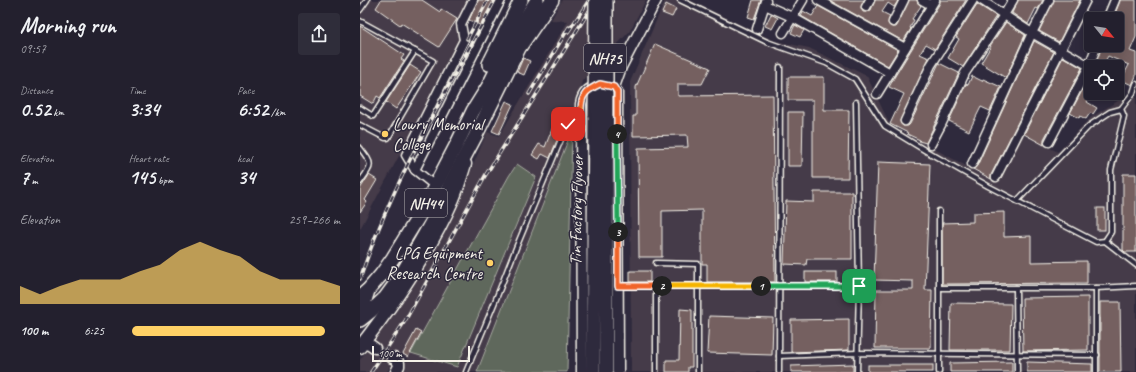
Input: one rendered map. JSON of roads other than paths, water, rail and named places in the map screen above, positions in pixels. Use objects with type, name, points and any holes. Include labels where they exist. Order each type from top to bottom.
[{"type":"highway","points":[[473,111],[476,90],[521,0]]},
{"type":"highway","name":"NH44","points":[[365,293],[381,276],[394,258],[422,211],[473,111],[488,87],[513,38],[536,0]]},
{"type":"highway","name":"NH44","points":[[360,319],[378,305],[392,290],[443,201],[450,184],[519,48],[552,0]]},
{"type":"highway","name":"Tin Factory Flyover","points":[[596,0],[606,372]]},
{"type":"highway","name":"Tin Factory Flyover","points":[[593,372],[600,116],[606,0]]},
{"type":"main road","points":[[362,344],[401,290],[429,245],[453,198],[475,137]]},
{"type":"main road","points":[[360,319],[365,293]]},
{"type":"street","points":[[435,186],[415,170],[406,156],[464,40],[461,24],[473,0]]},
{"type":"street","points":[[415,170],[501,0]]},
{"type":"street","points":[[614,87],[621,67],[656,0]]},
{"type":"street","points":[[783,33],[803,0]]},
{"type":"street","points":[[818,0],[905,48]]},
{"type":"street","points":[[893,22],[904,0]]},
{"type":"street","points":[[877,94],[933,3],[922,0]]},
{"type":"street","points":[[905,121],[931,65],[973,0]]},
{"type":"street","points":[[981,0],[1084,63]]},
{"type":"street","points":[[931,144],[964,73],[1013,0]]},
{"type":"street","points":[[972,164],[1032,32],[1049,0]]},
{"type":"street","points":[[996,177],[1086,0]]},
{"type":"street","points":[[1110,12],[1115,0]]},
{"type":"street","points":[[756,29],[766,3],[890,73]]},
{"type":"street","points":[[1049,142],[1084,77]]},
{"type":"street","points":[[582,372],[580,117],[581,101],[584,95],[588,90],[600,84],[614,87],[617,92],[618,372]]},
{"type":"street","points":[[362,344],[375,348]]},
{"type":"lane","points":[[360,10],[367,0]]},
{"type":"lane","points":[[680,0],[767,42],[826,63],[855,79],[885,126],[926,151],[1017,201],[1096,242],[1105,241],[1136,265]]},
{"type":"lane","points":[[360,21],[432,61],[388,137],[385,138],[360,125]]},
{"type":"lane","points":[[360,108],[373,116],[415,51]]},
{"type":"lane","points":[[779,372],[780,67]]},
{"type":"lane","points":[[1017,201],[1088,126],[1110,112],[1121,109],[1133,93],[1136,84]]},
{"type":"lane","points":[[856,102],[859,286],[857,372]]},
{"type":"lane","points":[[1105,241],[1111,232],[1111,170],[1124,116],[1121,109]]},
{"type":"lane","points":[[466,372],[565,130],[568,124],[580,117]]},
{"type":"lane","points":[[360,148],[370,163],[369,170],[360,182]]},
{"type":"lane","points":[[939,211],[939,372]]},
{"type":"lane","points":[[656,263],[698,264],[698,372]]},
{"type":"lane","points":[[618,286],[859,286]]},
{"type":"lane","points":[[656,286],[656,372]]},
{"type":"lane","points":[[939,288],[1096,288],[1136,286]]},
{"type":"lane","points":[[1016,288],[1017,372]]},
{"type":"lane","points":[[1096,288],[1096,372]]},
{"type":"lane","points":[[779,356],[857,353],[1096,355]]},
{"type":"tunnel","points":[[375,348],[392,358]]},
{"type":"railway","points":[[467,39],[488,0]]},
{"type":"railway","points":[[360,279],[373,243],[404,172],[495,0]]},
{"type":"railway","points":[[568,32],[589,0]]},
{"type":"railway","points":[[371,372],[405,321],[485,176],[596,0]]},
{"type":"railway","points":[[529,94],[569,27]]},
{"type":"place","name":"Lowry Memorial College","points":[[385,134]]},
{"type":"place","name":"LPG Equipment Research Centre","points":[[490,263]]}]
